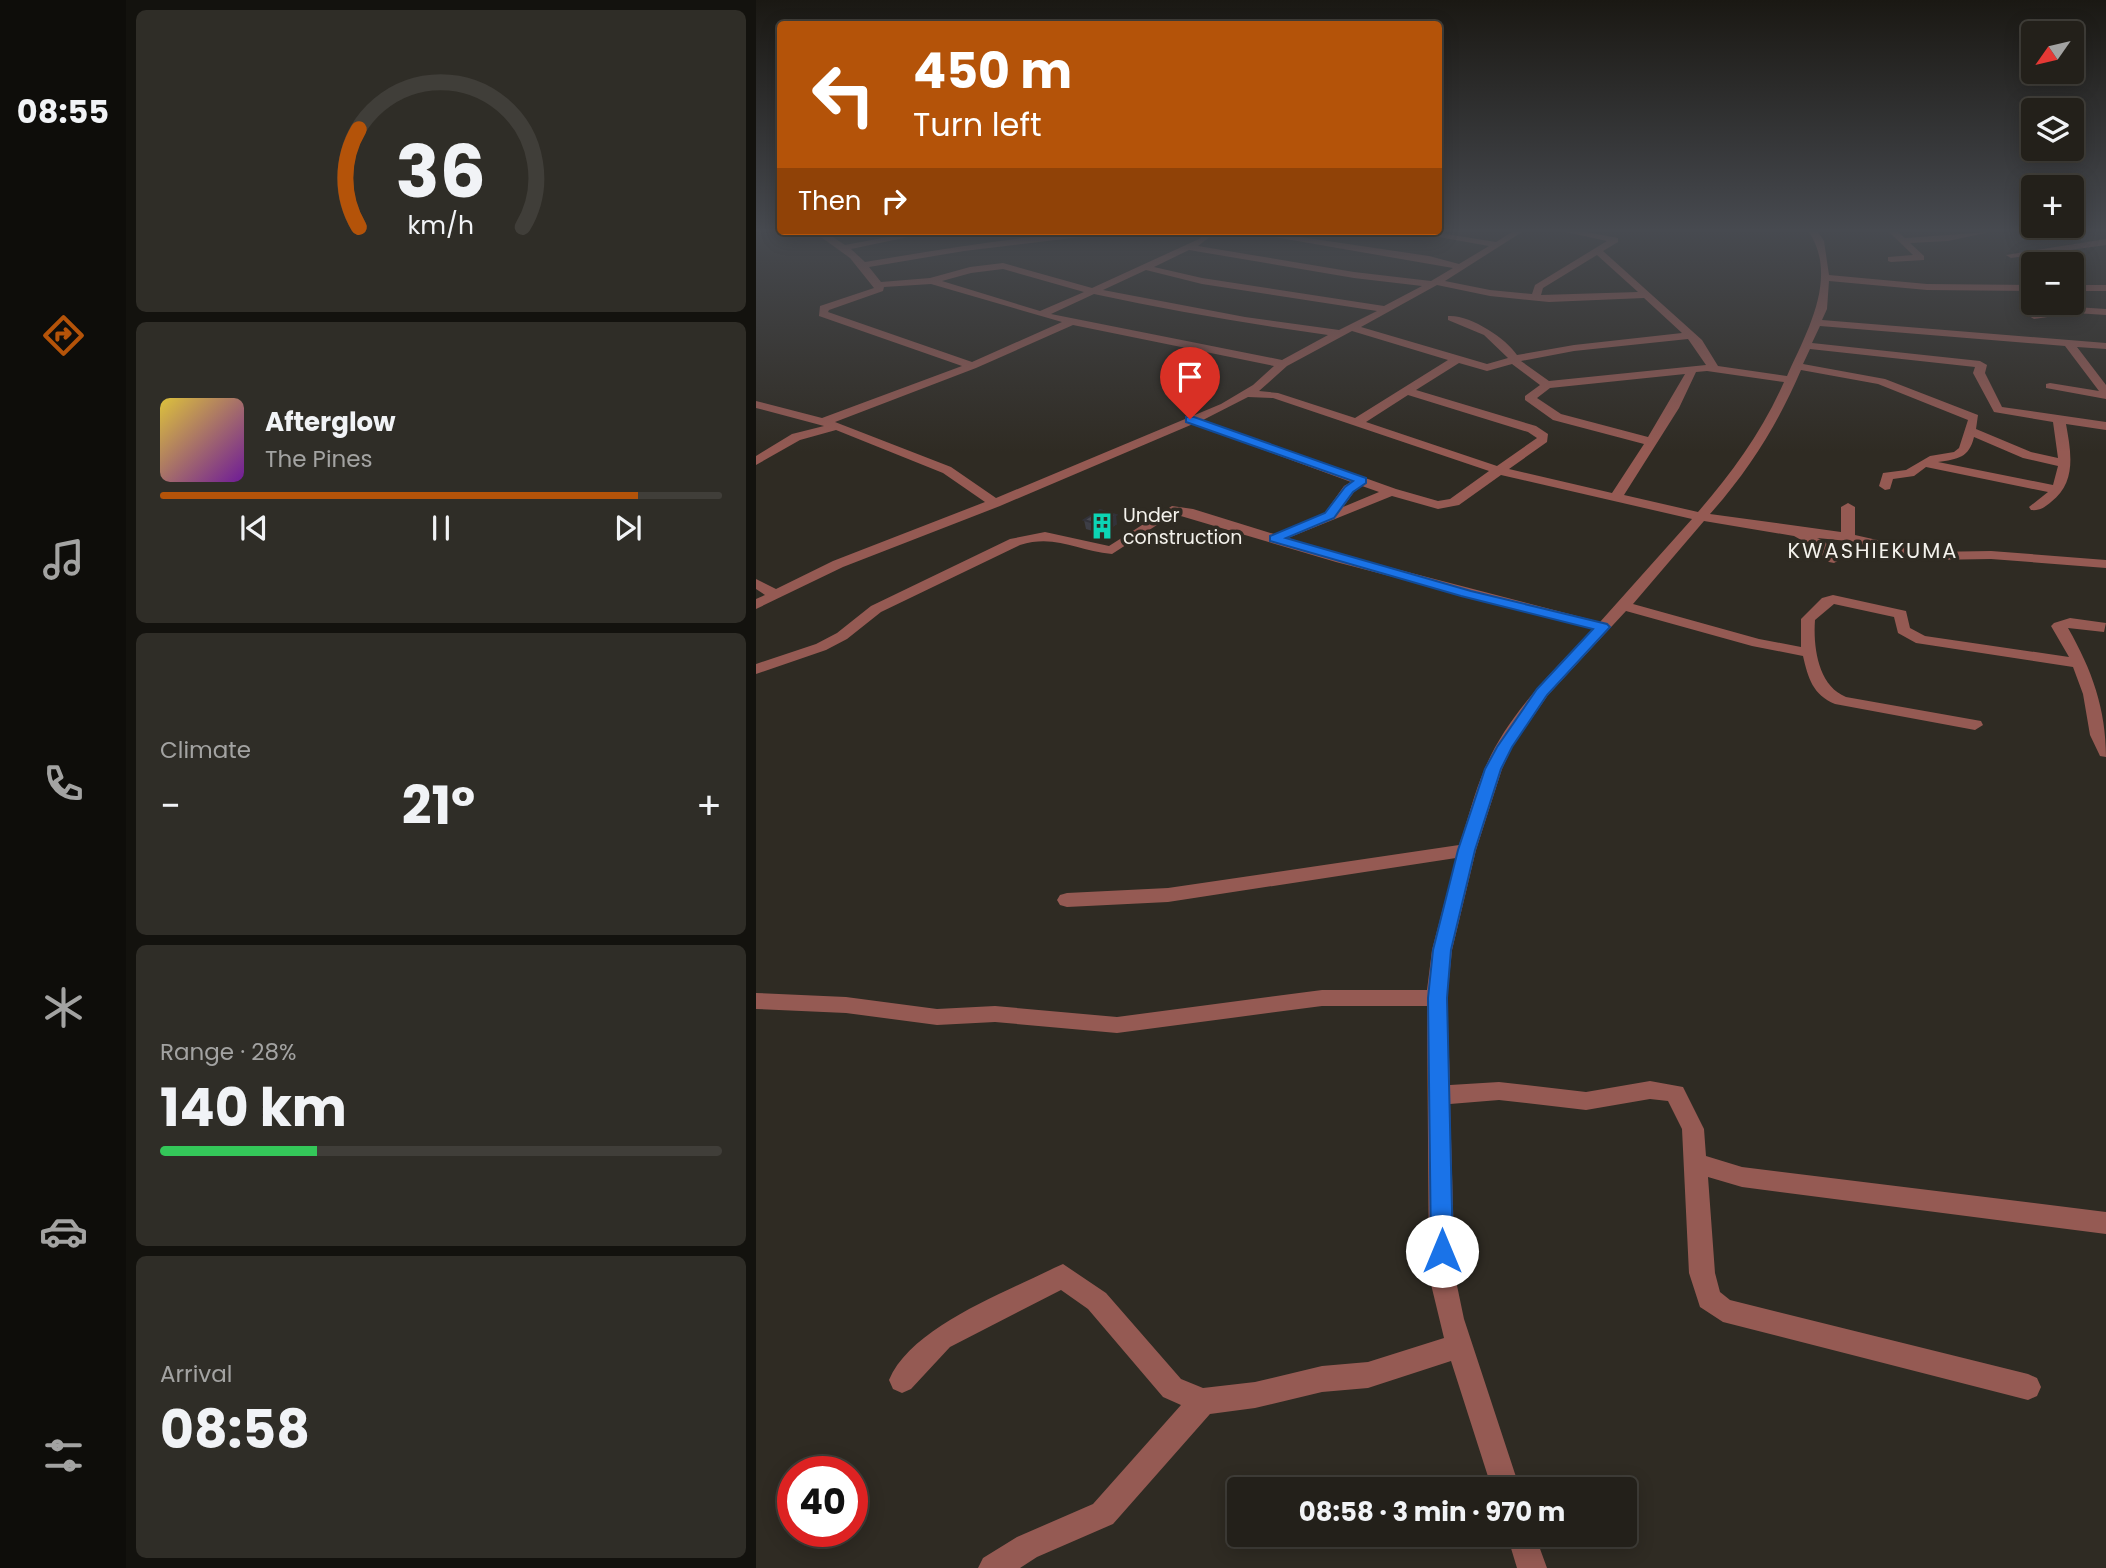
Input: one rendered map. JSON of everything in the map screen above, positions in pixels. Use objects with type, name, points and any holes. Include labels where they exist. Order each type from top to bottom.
[{"type":"street","points":[[833,305],[824,308],[823,314],[972,366]]},
{"type":"street","points":[[1009,305],[1041,315],[1283,364]]},
{"type":"street","points":[[1041,315],[1062,305]]},
{"type":"street","points":[[1168,305],[1273,325],[1339,333]]},
{"type":"street","points":[[1360,305],[1385,309]]},
{"type":"street","points":[[756,605],[838,564],[995,503],[1253,390],[1283,364],[1339,333],[1376,317],[1392,305]]},
{"type":"street","points":[[1659,305],[1701,345],[1714,368]]},
{"type":"street","points":[[1502,1477],[1460,1345],[1442,1276],[1441,1096],[1437,998],[1442,950],[1467,850],[1493,769],[1504,747],[1542,692],[1623,606],[1727,487],[1775,416],[1822,305]]},
{"type":"street","points":[[2034,316],[2075,310],[2106,312]]},
{"type":"street","points":[[1374,334],[1376,317]]},
{"type":"street","points":[[1452,318],[1488,333],[1508,349],[1514,360],[1547,385]]},
{"type":"street","points":[[821,423],[972,366],[1073,321]]},
{"type":"street","points":[[1817,323],[2106,346]]},
{"type":"street","points":[[1352,328],[1488,368],[1580,347],[1691,335]]},
{"type":"street","points":[[1893,330],[1893,354]]},
{"type":"street","points":[[2069,344],[2106,394]]},
{"type":"street","points":[[1807,346],[1976,363],[1981,365],[1979,373],[1994,407],[1998,410],[2106,426]]},
{"type":"street","points":[[1356,423],[1456,360]]},
{"type":"street","points":[[1652,442],[1557,417],[1529,398],[1547,385],[1714,368],[1881,381],[1974,418],[1965,449],[1958,455],[1924,463],[1910,473],[1888,476],[1885,486]]},
{"type":"street","points":[[1616,497],[1652,442],[1692,370]]},
{"type":"street","points":[[2090,371],[2106,372]]},
{"type":"street","points":[[2050,386],[2106,394]]},
{"type":"street","points":[[1253,390],[1497,470],[1701,517],[1795,532],[1848,537],[1930,556],[1991,555],[2106,564]]},
{"type":"street","points":[[1190,419],[1391,492],[1444,505],[1454,502],[1544,439],[1542,434],[1532,429],[1407,391]]},
{"type":"street","points":[[756,404],[791,411],[821,423],[838,426],[947,470],[995,503]]},
{"type":"street","points":[[2036,507],[2057,490],[2063,463],[2059,420]]},
{"type":"street","points":[[756,461],[796,438],[838,426]]},
{"type":"street","points":[[1970,431],[2027,455],[2063,463]]},
{"type":"street","points":[[1924,463],[2057,490]]},
{"type":"street","points":[[1330,515],[1349,489],[1362,480]]},
{"type":"street","points":[[1274,538],[1391,492]]},
{"type":"street","points":[[1847,507],[1848,537]]},
{"type":"street","points":[[756,669],[821,647],[842,636],[876,609],[1026,538],[1057,535],[1112,550],[1172,510],[1188,512],[1466,594],[1603,627]]},
{"type":"street","points":[[1795,532],[1819,544],[1834,559]]},
{"type":"street","points":[[756,583],[776,594]]},
{"type":"street","points":[[1975,725],[1837,699],[1823,690],[1810,653],[1808,619],[1833,599],[1901,614],[1903,630],[1921,640],[2080,663]]},
{"type":"street","points":[[1623,606],[1756,643],[1810,653]]},
{"type":"street","points":[[2104,627],[2070,623],[2059,625],[2080,663],[2091,694],[2098,735],[2106,752]]},
{"type":"street","points":[[1067,900],[1168,895],[1467,850]]},
{"type":"street","points":[[756,1001],[846,1005],[937,1017],[995,1014],[1117,1025],[1322,998],[1437,998]]},
{"type":"street","points":[[1441,1096],[1499,1091],[1586,1101],[1650,1090],[1675,1093],[1693,1129],[1702,1273],[1709,1299],[1723,1310],[2028,1387]]},
{"type":"street","points":[[1695,1163],[1742,1177],[2106,1223]]},
{"type":"street","points":[[902,1380],[941,1338],[1063,1276],[1097,1301],[1172,1388],[1203,1401],[1255,1395],[1322,1379],[1368,1376],[1460,1345]]},
{"type":"street","points":[[993,1568],[1027,1548],[1103,1514],[1203,1401]]},
{"type":"street","points":[[1525,1547],[1532,1568]]},
{"type":"building","points":[[1100,510],[1116,515],[1100,525],[1084,520]]},
{"type":"place","name":"Under construction","points":[[1102,526]]},
{"type":"district","name":"KWASHIEKUMA","points":[[1873,550]]},
{"type":"route","points":[[1190,419],[1362,480],[1349,489],[1330,515],[1308,527],[1274,538],[1466,594],[1603,627],[1542,692],[1504,747],[1493,769],[1467,850],[1442,950],[1437,998],[1442,1251]]}]
